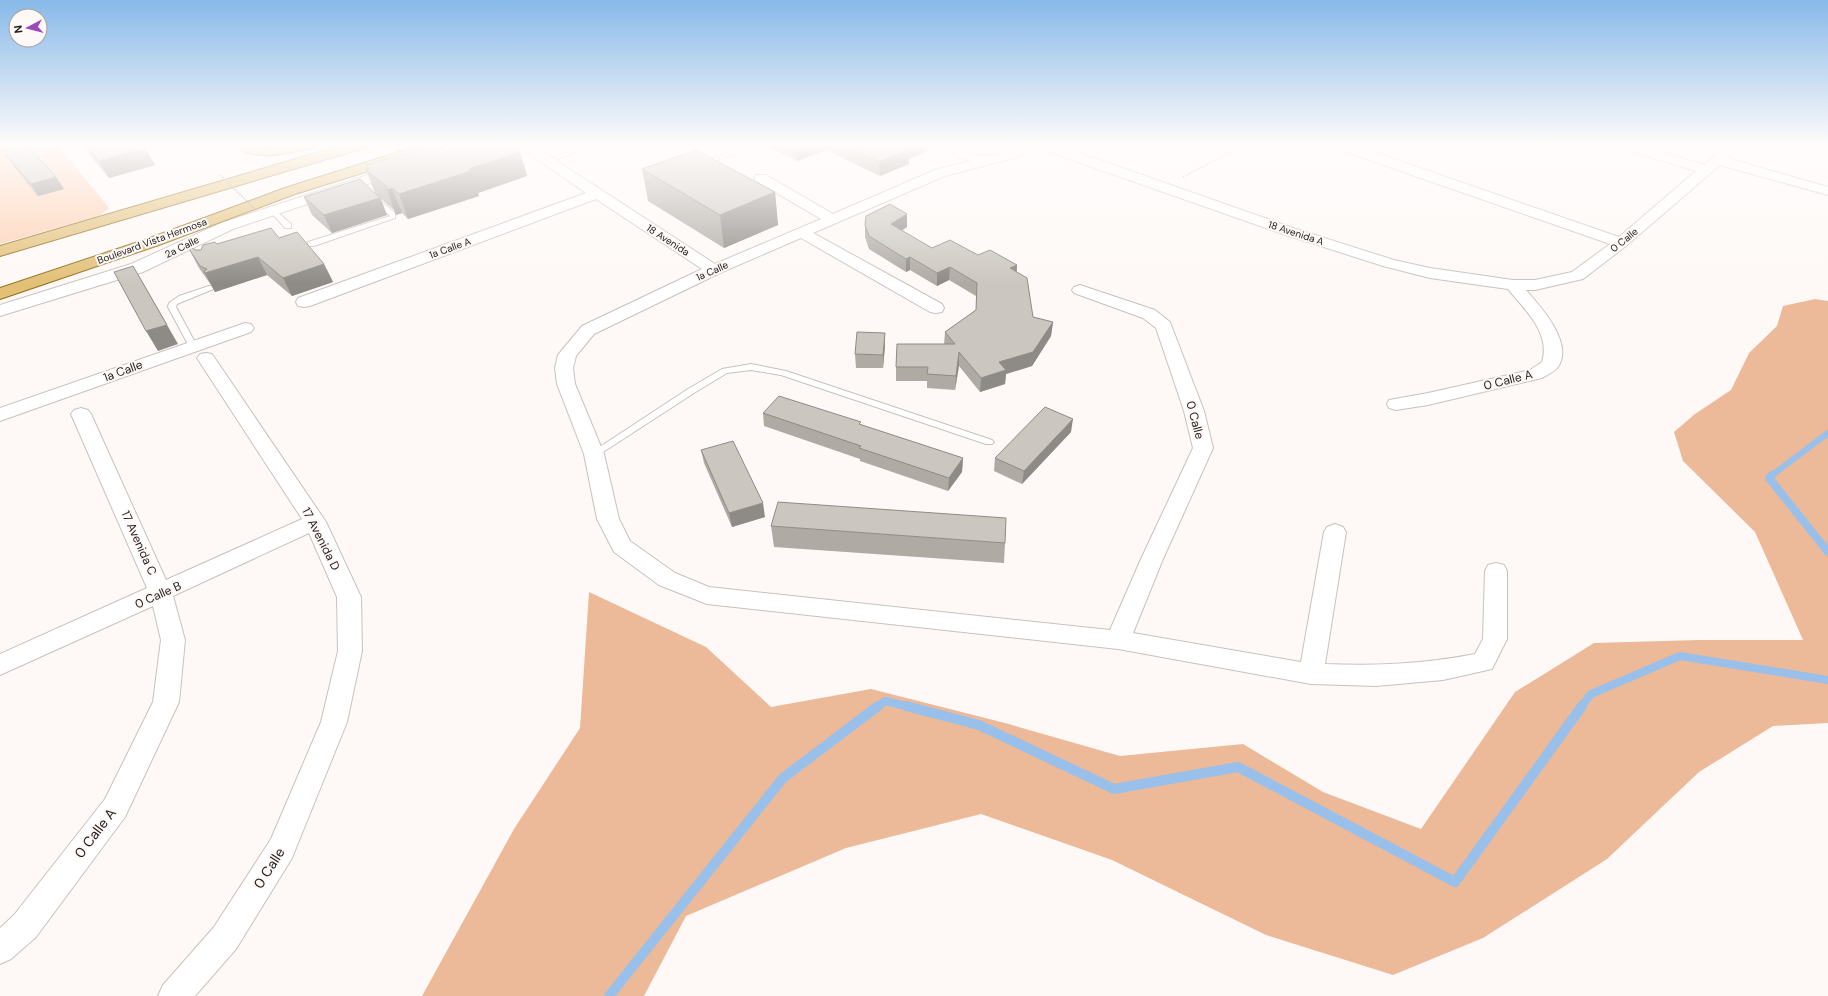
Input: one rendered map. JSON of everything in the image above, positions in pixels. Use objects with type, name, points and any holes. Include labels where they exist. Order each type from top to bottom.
[{"type":"main road","points":[[0,251],[98,223],[178,190]]},
{"type":"main road","name":"Boulevard Vista Hermosa","points":[[0,292],[153,242],[292,190]]},
{"type":"main road","points":[[0,292],[142,237],[151,232],[150,224],[129,220],[98,223]]},
{"type":"street","name":"2a Calle","points":[[0,311],[137,268],[210,234],[272,210],[352,190]]},
{"type":"street","name":"18 Avenida","points":[[591,190],[714,270]]},
{"type":"street","points":[[783,190],[834,220]]},
{"type":"street","name":"1a Calle","points":[[901,190],[714,270],[588,330],[567,355],[564,368],[566,384],[583,430],[594,454],[608,519],[622,546],[667,579],[707,595],[1118,640],[1312,674],[1376,676],[1443,670],[1483,662],[1495,639],[1496,571]]},
{"type":"street","name":"18 Avenida A","points":[[1173,190],[1288,232],[1389,263],[1430,273],[1513,285]]},
{"type":"street","points":[[1470,190],[1621,243]]},
{"type":"street","name":"0 Calle","points":[[1513,285],[1535,284],[1577,276],[1621,243],[1682,190]]},
{"type":"street","name":"1a Calle A","points":[[304,302],[596,194]]},
{"type":"street","points":[[802,233],[936,308]]},
{"type":"street","name":"0 Calle A","points":[[1396,404],[1428,399],[1536,374],[1550,365],[1554,352],[1550,336],[1540,319],[1513,285]]},
{"type":"street","name":"0 Calle","points":[[1080,290],[1149,314],[1164,326],[1194,411],[1203,448],[1152,559],[1118,640]]},
{"type":"street","name":"1a Calle","points":[[0,415],[199,352],[245,328]]},
{"type":"street","name":"17 Avenida D","points":[[199,352],[315,522],[349,597],[350,651],[334,722]]},
{"type":"street","name":"17 Avenida C","points":[[80,414],[161,593],[173,640],[166,702]]},
{"type":"street","name":"0 Calle B","points":[[0,666],[315,522]]},
{"type":"street","points":[[1312,674],[1335,532]]},
{"type":"street","name":"0 Calle A","points":[[0,948],[25,926],[115,808],[166,702]]},
{"type":"street","name":"0 Calle","points":[[174,996],[225,938],[282,848],[334,722]]},
{"type":"lane","points":[[311,244],[393,218],[393,214],[365,190]]},
{"type":"lane","points":[[272,210],[288,226]]},
{"type":"lane","points":[[199,352],[172,307],[173,302],[212,288]]},
{"type":"lane","points":[[594,454],[691,391],[725,371],[751,367],[783,373],[989,442]]},
{"type":"path","points":[[236,190],[256,210]]},
{"type":"shaded area","points":[[0,190],[95,190],[109,208],[99,216],[0,244]]},
{"type":"shaded area","points":[[1815,299],[1828,301],[1828,723],[1773,726],[1699,772],[1607,859],[1483,938],[1393,975],[1266,935],[1112,860],[981,814],[846,848],[686,916],[644,996],[422,996],[514,829],[580,728],[589,592],[706,647],[771,707],[871,689],[1005,723],[1120,756],[1243,744],[1323,792],[1421,829],[1515,692],[1594,643],[1699,640],[1803,640],[1755,532],[1683,461],[1674,432],[1695,414],[1731,390],[1749,353],[1777,326],[1783,306]]},
{"type":"building","points":[[324,190],[372,190],[380,198],[324,215],[304,197]]},
{"type":"building","points":[[395,190],[410,190],[399,194]]},
{"type":"building","points":[[678,190],[772,190],[775,192],[720,215]]},
{"type":"building","points":[[890,204],[907,214],[891,224],[932,248],[950,240],[978,255],[990,250],[1017,265],[1010,268],[1027,278],[1033,317],[1053,322],[1033,352],[999,362],[1006,370],[981,378],[959,352],[956,376],[927,374],[928,367],[896,367],[897,344],[955,344],[945,332],[976,310],[977,283],[950,267],[937,273],[910,257],[906,259],[869,236],[865,225],[866,216]]},
{"type":"building","points":[[271,228],[279,238],[297,232],[324,264],[283,278],[258,257],[205,273],[204,272],[207,269],[200,266],[189,249],[193,248],[195,250],[201,250],[203,245],[215,242],[217,244]]},
{"type":"building","points":[[133,266],[167,325],[146,331],[114,272]]},
{"type":"building","points":[[857,332],[885,333],[883,355],[855,354]]},
{"type":"building","points":[[779,396],[861,422],[859,424],[963,458],[949,478],[859,448],[861,446],[763,413]]},
{"type":"building","points":[[1045,407],[1073,419],[1024,471],[995,458]]},
{"type":"building","points":[[733,441],[763,503],[729,513],[701,450]]},
{"type":"building","points":[[778,502],[1006,518],[1005,543],[771,526]]},
{"type":"waterway","points":[[1771,476],[1828,433]]},
{"type":"waterway","points":[[1771,476],[1769,478],[1828,552]]},
{"type":"waterway","points":[[1581,707],[1591,694],[1680,656],[1828,680]]},
{"type":"waterway","points":[[877,707],[885,701],[908,707]]},
{"type":"waterway","points":[[609,996],[783,778],[878,706]]},
{"type":"waterway","points":[[908,707],[979,725],[1114,789],[1238,767],[1455,882],[1582,706]]}]
